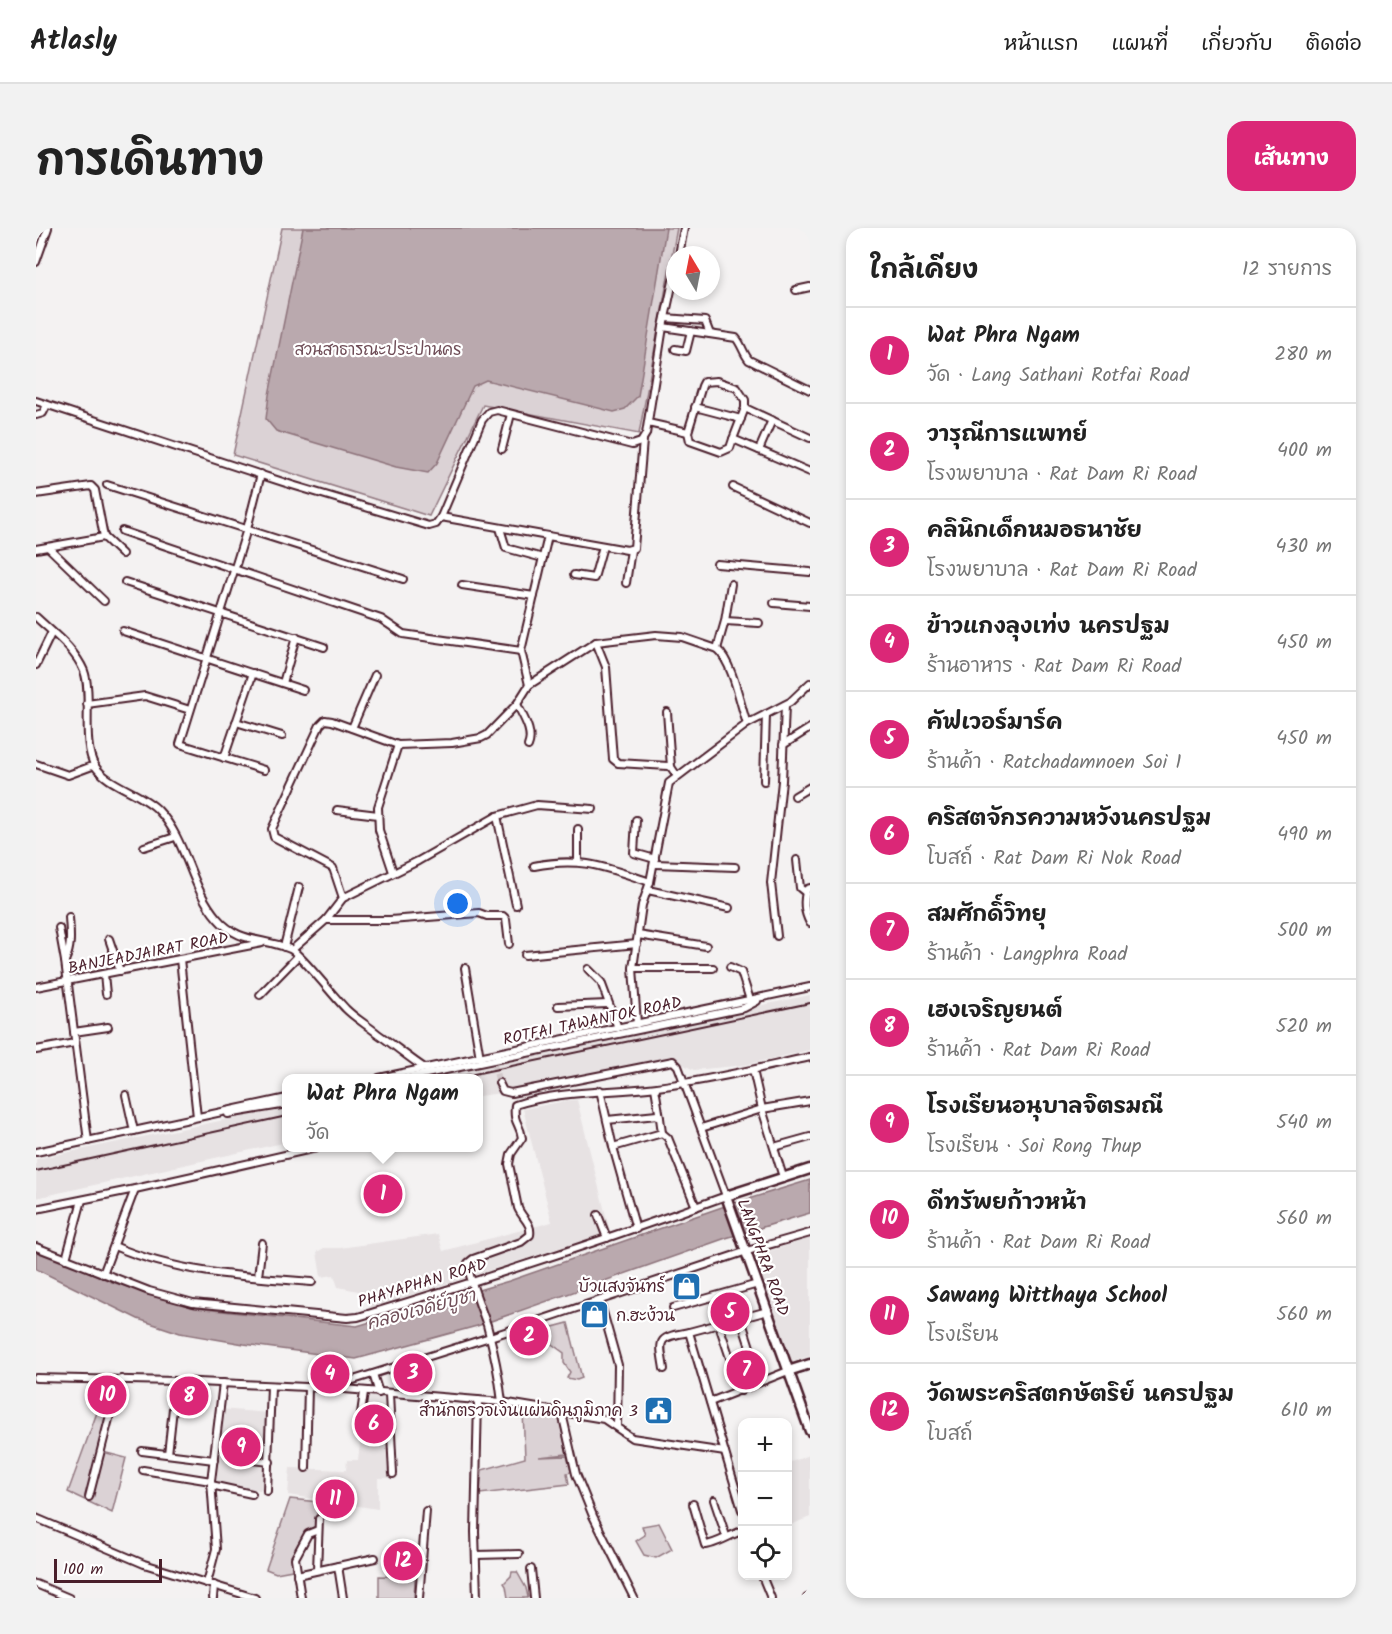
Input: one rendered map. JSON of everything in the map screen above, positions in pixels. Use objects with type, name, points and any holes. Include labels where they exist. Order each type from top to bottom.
[{"type":"main road","name":"PHAYAPHAN ROAD","points":[[728,1199],[810,1169]]},
{"type":"main road","name":"LANGPHRA ROAD","points":[[728,1199],[810,1431]]},
{"type":"main road","points":[[788,1371],[810,1364]]},
{"type":"street","points":[[37,257],[48,228]]},
{"type":"street","points":[[681,246],[684,228]]},
{"type":"street","points":[[796,290],[810,287]]},
{"type":"street","points":[[626,583],[631,550],[634,548],[636,535],[643,440],[646,434],[669,300]]},
{"type":"street","points":[[665,318],[705,321],[710,334]]},
{"type":"street","points":[[663,327],[736,338],[749,360],[810,390]]},
{"type":"street","points":[[675,349],[686,351],[691,331]]},
{"type":"street","points":[[712,381],[737,388],[745,400],[745,408],[729,448],[721,452],[690,441],[688,432],[704,382],[712,381]]},
{"type":"street","points":[[36,401],[429,526],[436,524],[441,517],[482,420],[489,412],[497,410],[632,444],[643,440]]},
{"type":"street","points":[[36,415],[43,413],[47,405]]},
{"type":"street","points":[[695,407],[741,419]]},
{"type":"street","points":[[745,408],[810,438]]},
{"type":"street","points":[[502,449],[512,414]]},
{"type":"street","points":[[759,450],[772,420]]},
{"type":"street","points":[[648,423],[688,432]]},
{"type":"street","points":[[733,439],[810,472]]},
{"type":"street","points":[[261,474],[247,529],[180,744],[264,770]]},
{"type":"street","points":[[106,485],[403,579]]},
{"type":"street","points":[[36,494],[91,486],[95,489],[104,537],[122,554]]},
{"type":"street","points":[[733,487],[810,523]]},
{"type":"street","points":[[441,517],[631,550]]},
{"type":"street","points":[[500,528],[506,548],[543,558]]},
{"type":"street","points":[[122,531],[381,619],[403,634],[521,651]]},
{"type":"street","points":[[529,685],[521,651],[548,536]]},
{"type":"street","points":[[36,549],[104,537]]},
{"type":"street","points":[[574,575],[594,578],[603,546]]},
{"type":"street","points":[[48,547],[104,601]]},
{"type":"street","points":[[717,564],[810,572]]},
{"type":"street","points":[[125,582],[324,646]]},
{"type":"street","points":[[717,649],[725,621],[731,584]]},
{"type":"street","points":[[462,585],[534,596]]},
{"type":"street","points":[[774,603],[810,606]]},
{"type":"street","points":[[36,617],[68,647],[84,673],[89,744],[95,765],[112,780],[158,809],[167,820],[204,899],[214,915],[238,936],[293,949],[348,1011],[426,1069]]},
{"type":"street","points":[[725,621],[759,622]]},
{"type":"street","points":[[123,631],[303,690]]},
{"type":"street","points":[[36,665],[52,632]]},
{"type":"street","points":[[343,897],[333,868],[274,837],[272,829],[320,725],[325,720],[332,720],[398,745],[452,743],[481,738],[487,735],[517,704],[529,685],[596,642],[656,635],[682,637],[717,649],[727,664],[747,724]]},
{"type":"street","points":[[282,683],[296,637]]},
{"type":"street","points":[[596,642],[606,667],[613,759],[618,762],[671,767]]},
{"type":"street","points":[[224,758],[253,673]]},
{"type":"street","points":[[352,728],[375,675]]},
{"type":"street","points":[[638,1024],[633,968],[636,944],[642,905],[651,882],[668,785],[747,724],[785,705],[810,683]]},
{"type":"street","points":[[87,704],[145,696],[190,710]]},
{"type":"street","points":[[517,704],[530,732],[528,746]]},
{"type":"street","points":[[777,936],[771,883],[782,781],[785,705]]},
{"type":"street","points":[[667,712],[671,767],[677,777]]},
{"type":"street","points":[[764,781],[766,714]]},
{"type":"street","points":[[236,722],[282,736]]},
{"type":"street","points":[[783,745],[810,728]]},
{"type":"street","points":[[393,872],[379,830],[378,807],[398,745]]},
{"type":"street","points":[[36,764],[68,775],[95,765]]},
{"type":"street","points":[[795,796],[810,786]]},
{"type":"street","points":[[293,949],[326,920],[343,897],[418,861],[497,816],[537,806],[593,809]]},
{"type":"street","points":[[337,810],[378,815]]},
{"type":"street","points":[[497,816],[516,904]]},
{"type":"street","points":[[636,820],[634,853],[655,862],[735,867]]},
{"type":"street","points":[[578,830],[578,861]]},
{"type":"street","points":[[144,847],[176,837]]},
{"type":"street","points":[[796,860],[800,888],[808,890],[804,908],[810,923]]},
{"type":"street","points":[[534,866],[578,861],[593,863],[651,882]]},
{"type":"street","points":[[284,947],[299,887]]},
{"type":"street","points":[[648,890],[729,908]]},
{"type":"street","points":[[326,920],[390,920],[479,912],[487,916],[503,916],[506,919],[509,944]]},
{"type":"street","points":[[66,961],[71,940],[69,917]]},
{"type":"street","points":[[59,928],[66,961],[88,1141]]},
{"type":"street","points":[[638,935],[706,946]]},
{"type":"street","points":[[109,939],[120,971]]},
{"type":"street","name":"BANJEADJAIRAT ROAD","points":[[36,987],[266,942]]},
{"type":"street","points":[[525,955],[636,944]]},
{"type":"street","points":[[260,995],[298,956]]},
{"type":"street","points":[[180,959],[197,1117]]},
{"type":"street","points":[[730,967],[741,972],[750,1000]]},
{"type":"street","points":[[465,968],[480,1058]]},
{"type":"street","points":[[633,968],[713,968]]},
{"type":"street","points":[[588,969],[601,982],[618,1028]]},
{"type":"street","points":[[104,974],[106,994]]},
{"type":"street","name":"ROTFAI TAWANTOK ROAD","points":[[400,1074],[810,987]]},
{"type":"street","points":[[430,1074],[494,1063],[744,1008],[766,997]]},
{"type":"street","points":[[558,1006],[608,1004]]},
{"type":"street","points":[[74,1032],[108,1027]]},
{"type":"street","points":[[36,1050],[75,1043]]},
{"type":"street","points":[[502,1402],[498,1364],[477,1294],[467,1270],[468,1263],[474,1258],[521,1242],[530,1235],[530,1225],[520,1215],[509,1164],[511,1154],[522,1138],[521,1131],[514,1120],[515,1105],[600,1090],[655,1088],[810,1057]]},
{"type":"street","points":[[499,1083],[502,1091],[511,1093],[673,1061],[678,1066],[728,1199]]},
{"type":"street","points":[[753,1070],[762,1109],[783,1177]]},
{"type":"street","points":[[655,1088],[662,1133],[668,1138],[696,1207]]},
{"type":"street","points":[[600,1090],[613,1147],[636,1228]]},
{"type":"street","points":[[126,1095],[134,1131]]},
{"type":"street","points":[[36,1152],[282,1099]]},
{"type":"street","points":[[701,1128],[762,1109],[810,1101]]},
{"type":"street","points":[[210,1114],[241,1113],[282,1105]]},
{"type":"street","points":[[607,1120],[657,1115],[660,1118]]},
{"type":"street","points":[[613,1147],[662,1133]]},
{"type":"street","points":[[774,1147],[810,1137]]},
{"type":"street","points":[[36,1209],[298,1152]]},
{"type":"street","points":[[103,1274],[135,1189]]},
{"type":"street","name":"PHAYAPHAN ROAD","points":[[36,1247],[149,1291],[193,1303],[347,1318],[358,1317],[473,1283],[696,1207],[728,1199]]},
{"type":"street","points":[[66,1259],[82,1200]]},
{"type":"street","points":[[598,1215],[607,1238]]},
{"type":"street","points":[[328,1388],[490,1337],[747,1251],[810,1233]]},
{"type":"street","points":[[258,1277],[262,1243]]},
{"type":"street","points":[[114,1246],[140,1257],[212,1273],[312,1282]]},
{"type":"street","points":[[673,1308],[758,1284]]},
{"type":"street","points":[[600,1301],[618,1365],[617,1426]]},
{"type":"street","points":[[664,1369],[660,1347],[662,1340],[667,1336],[719,1325],[768,1311]]},
{"type":"street","points":[[741,1319],[756,1366]]},
{"type":"street","points":[[719,1325],[741,1391]]},
{"type":"street","points":[[689,1332],[738,1496]]},
{"type":"street","points":[[710,1402],[788,1371]]},
{"type":"street","points":[[373,1374],[379,1393]]},
{"type":"street","points":[[36,1378],[121,1379],[328,1388],[502,1402],[604,1419],[632,1438],[725,1452]]},
{"type":"street","points":[[89,1497],[110,1415],[117,1407],[121,1379]]},
{"type":"street","points":[[168,1454],[176,1381]]},
{"type":"street","points":[[207,1583],[216,1546],[211,1483],[223,1383]]},
{"type":"street","points":[[267,1491],[272,1386]]},
{"type":"street","points":[[306,1468],[308,1387]]},
{"type":"street","points":[[360,1421],[364,1392]]},
{"type":"street","points":[[389,1394],[393,1474]]},
{"type":"street","points":[[477,1598],[478,1400]]},
{"type":"street","points":[[562,1413],[576,1474],[593,1516],[634,1598]]},
{"type":"street","points":[[142,1451],[214,1460]]},
{"type":"street","points":[[232,1458],[270,1462]]},
{"type":"street","points":[[143,1470],[211,1483],[252,1494]]},
{"type":"street","points":[[714,1500],[726,1536]]},
{"type":"street","points":[[693,1504],[705,1545],[738,1532]]},
{"type":"street","points":[[419,1598],[426,1511]]},
{"type":"street","points":[[36,1518],[144,1563],[255,1598]]},
{"type":"street","points":[[317,1570],[319,1519]]},
{"type":"street","points":[[301,1598],[295,1558],[308,1534],[318,1530]]},
{"type":"street","points":[[476,1555],[519,1554]]},
{"type":"street","points":[[297,1575],[375,1558]]},
{"type":"street","points":[[338,1566],[343,1598]]},
{"type":"street","points":[[531,1569],[534,1598]]},
{"type":"street","points":[[764,1580],[771,1598]]},
{"type":"street","points":[[36,1584],[69,1598]]},
{"type":"street","points":[[213,1598],[214,1586]]},
{"type":"shaded area","points":[[810,995],[810,1050],[745,1065],[694,1070],[672,1059],[537,1088],[483,1095],[483,1074],[442,1074]]},
{"type":"shaded area","points":[[577,1100],[610,1232],[370,1308],[368,1293],[338,1287],[334,1275],[321,1277],[317,1252],[324,1248],[340,1248],[438,1234],[443,1251],[552,1222],[523,1109]]},
{"type":"shaded area","points":[[282,1108],[282,1143],[36,1198],[36,1159]]},
{"type":"shaded area","points":[[810,1238],[810,1356],[791,1362],[751,1257]]},
{"type":"shaded area","points":[[366,1394],[391,1396],[394,1478],[378,1478],[378,1509],[288,1495],[290,1468],[346,1470],[347,1460],[358,1460]]},
{"type":"shaded area","points":[[220,1409],[269,1413],[265,1491],[211,1481]]},
{"type":"shaded area","points":[[810,1455],[810,1517],[792,1524],[792,1472],[792,1462]]},
{"type":"green space","name":"สวนสาธารณะประปานคร","points":[[282,228],[677,228],[674,246],[666,246],[666,288],[639,434],[483,405],[429,516],[233,455]]},
{"type":"green space","points":[[568,1323],[582,1378],[577,1380],[567,1378],[570,1372],[564,1363],[564,1353],[546,1340],[537,1342],[536,1336],[538,1331]]},
{"type":"green space","points":[[115,1406],[99,1451],[126,1458],[112,1513],[68,1492],[99,1407]]},
{"type":"green space","points":[[523,1411],[559,1416],[567,1454],[539,1457],[567,1456],[571,1472],[567,1473],[569,1484],[480,1494],[482,1470],[525,1458]]},
{"type":"green space","points":[[290,1499],[318,1502],[316,1527],[301,1539],[292,1570],[276,1573],[266,1569]]},
{"type":"green space","points":[[659,1523],[672,1549],[656,1558],[644,1555],[636,1541],[645,1535],[642,1526]]},
{"type":"green space","points":[[512,1572],[517,1572],[526,1588],[527,1598],[508,1598],[504,1583]]},
{"type":"green space","points":[[379,1576],[412,1577],[415,1579],[414,1598],[379,1598]]},
{"type":"water","name":"สวนสาธารณะประปานคร","points":[[303,228],[666,228],[638,396],[625,409],[614,412],[486,380],[473,386],[437,463],[428,473],[396,467],[276,431],[266,419],[269,395]]},
{"type":"water","name":"คลองเจดีย์บูชา","points":[[810,1180],[810,1213],[726,1238],[477,1326],[356,1359],[180,1333],[138,1319],[36,1269],[36,1249],[112,1282],[195,1308],[357,1326],[509,1281],[722,1207]]},
{"type":"tunnel","points":[[494,1065],[499,1083]]},
{"type":"railway","points":[[474,1074],[810,1003]]},
{"type":"railway","points":[[36,1171],[282,1117]]},
{"type":"place","name":"Wat Phra Ngam","points":[[383,1194]]},
{"type":"place","name":"บัวแสงจันทร์","points":[[686,1286]]},
{"type":"place","name":"คัฟเวอร์มาร์ค","points":[[730,1312]]},
{"type":"place","name":"ก.ฮะง้วน","points":[[595,1315]]},
{"type":"place","name":"วารุณีการแพทย์","points":[[529,1336]]},
{"type":"place","name":"สมศักดิ์วิทยุ","points":[[746,1370]]},
{"type":"place","name":"คลินิกเด็กหมอธนาชัย","points":[[413,1373]]},
{"type":"place","name":"ข้าวแกงลุงเท่ง นครปฐม","points":[[330,1374]]},
{"type":"place","name":"ดีทรัพยก้าวหน้า","points":[[107,1395]]},
{"type":"place","name":"เฮงเจริญยนต์","points":[[189,1396]]},
{"type":"place","name":"สำนักตรวจเงินแผ่นดินภูมิภาค 3","points":[[659,1410]]},
{"type":"place","name":"คริสตจักรความหวังนครปฐม","points":[[374,1424]]},
{"type":"place","name":"โรงเรียนอนุบาลจิตรมณี","points":[[241,1447]]},
{"type":"place","name":"Sawang Witthaya School","points":[[335,1499]]},
{"type":"place","name":"วัดพระคริสตกษัตริย์ นครปฐม","points":[[403,1561]]}]
